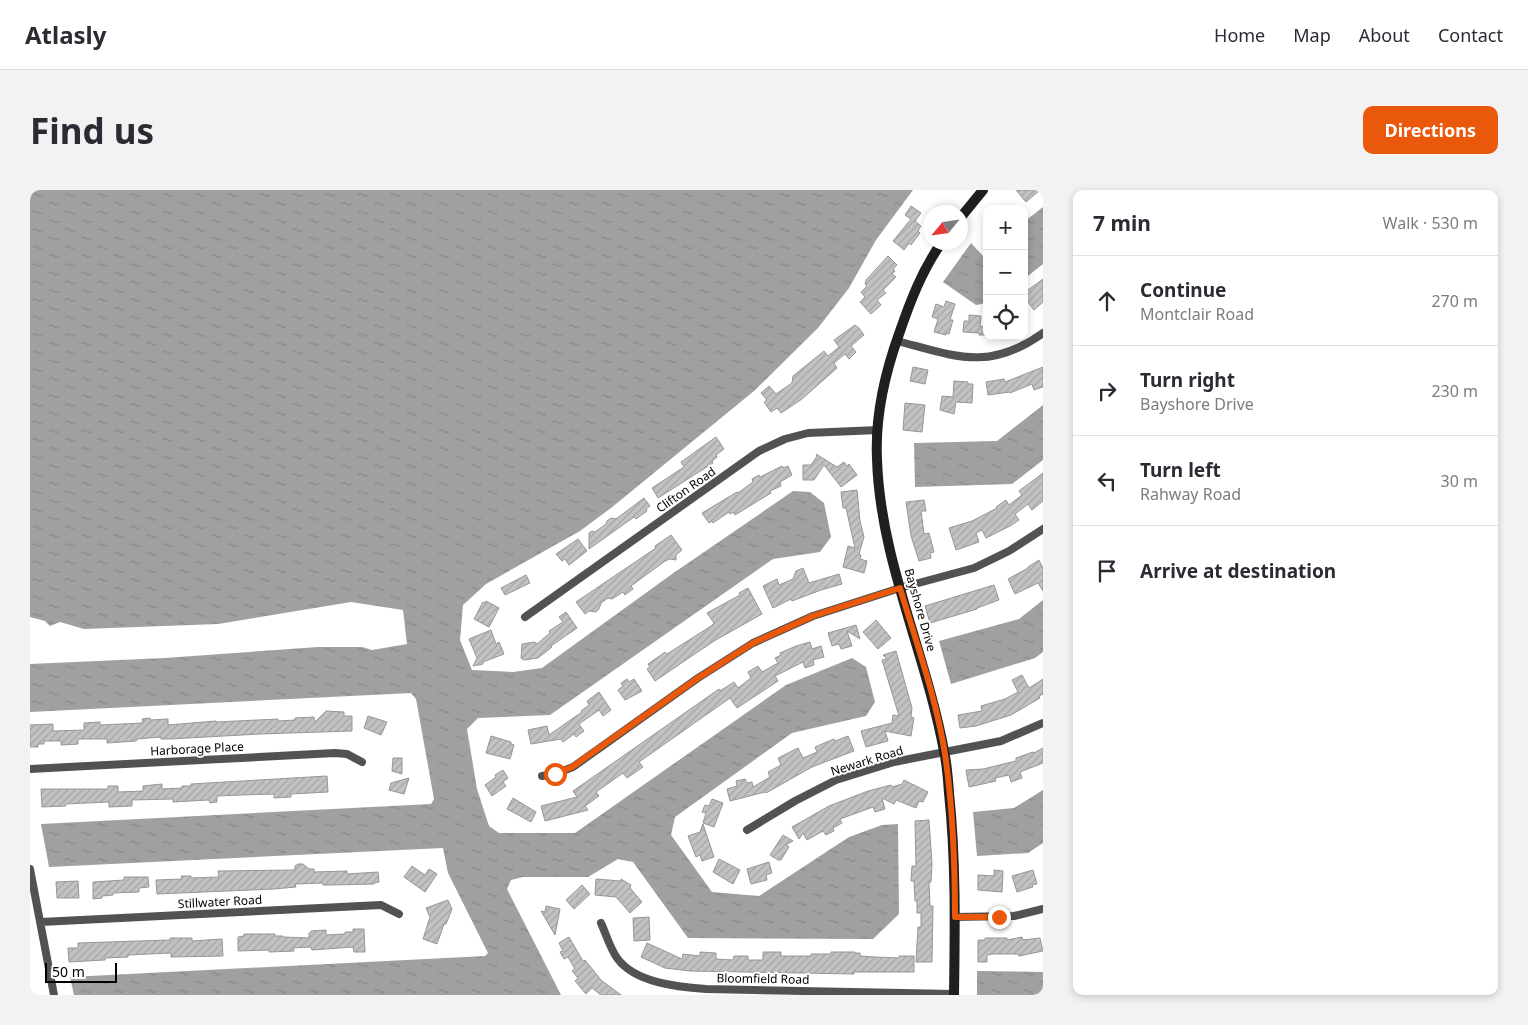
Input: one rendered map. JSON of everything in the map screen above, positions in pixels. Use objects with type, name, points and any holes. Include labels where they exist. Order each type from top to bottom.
[{"type":"street","points":[[968,208],[983,190]]},
{"type":"street","name":"Bayshore Drive","points":[[937,250],[911,299],[896,341],[885,383],[878,430],[878,487],[888,543],[934,705],[944,752],[955,853],[954,994]]},
{"type":"street","points":[[896,341],[958,356],[982,358],[1003,355],[1025,346],[1043,333]]},
{"type":"street","name":"Clifton Road","points":[[526,617],[759,452],[785,439],[808,433],[878,430]]},
{"type":"street","points":[[542,776],[555,774],[572,767],[698,678],[753,643],[813,616],[900,588],[974,568],[1010,551],[1043,529]]},
{"type":"street","name":"Newark Road","points":[[747,830],[795,801],[836,780],[894,762],[1001,742],[1043,723]]},
{"type":"street","name":"Harborage Place","points":[[30,769],[335,753],[347,754],[362,762]]},
{"type":"street","points":[[30,869],[54,995]]},
{"type":"street","name":"Stillwater Road","points":[[41,922],[381,906],[399,914]]},
{"type":"street","points":[[955,917],[1014,916],[1043,909]]},
{"type":"street","name":"Bloomfield Road","points":[[601,923],[617,958],[631,970],[654,981],[679,988],[954,994]]},
{"type":"water","points":[[30,190],[913,190],[876,240],[849,288],[818,328],[754,391],[611,508],[580,531],[486,584],[463,605],[460,640],[472,670],[513,672],[542,668],[672,574],[793,491],[810,492],[824,503],[831,537],[820,552],[773,559],[550,715],[478,718],[467,729],[477,789],[489,826],[499,833],[575,833],[786,685],[852,658],[866,667],[875,702],[866,716],[792,733],[675,817],[671,835],[712,892],[759,896],[849,837],[882,825],[898,824],[899,914],[873,939],[688,938],[633,862],[618,859],[588,877],[523,877],[511,880],[507,889],[561,995],[74,995],[70,977],[485,956],[488,953],[448,873],[443,848],[49,867],[41,824],[431,804],[434,799],[416,699],[411,693],[30,712],[30,664],[165,658],[318,647],[362,647],[372,650],[407,644],[403,610],[351,602],[218,624],[84,629],[60,622],[50,626],[45,621],[30,617]]},
{"type":"water","points":[[1043,207],[1043,264],[1028,276],[1028,250],[1028,219]]},
{"type":"water","points":[[971,243],[983,256],[983,304],[976,305],[943,282],[966,250],[968,250]]},
{"type":"water","points":[[1043,405],[1043,460],[1012,484],[915,487],[914,443],[997,441]]},
{"type":"water","points":[[1043,600],[1043,652],[1035,658],[951,684],[939,641],[1019,619]]},
{"type":"water","points":[[1043,790],[1043,843],[1028,853],[977,856],[973,812],[1014,808]]},
{"type":"water","points":[[977,971],[1043,972],[1043,995],[977,995]]},
{"type":"building","points":[[1016,190],[1040,190],[1026,202]]},
{"type":"building","points":[[911,206],[921,213],[915,221],[921,226],[918,231],[920,233],[911,245],[909,243],[904,250],[893,241],[911,219],[905,215]]},
{"type":"building","points":[[888,256],[897,265],[893,269],[895,271],[892,274],[896,277],[883,290],[886,293],[877,300],[881,305],[871,314],[860,302],[865,297],[861,292],[867,286],[865,284],[866,280]]},
{"type":"building","points":[[1043,279],[1043,302],[1034,310],[1028,302],[1028,290]]},
{"type":"building","points":[[946,301],[955,304],[950,320],[953,320],[949,334],[946,333],[946,335],[934,332],[938,319],[932,317],[936,304],[944,307]]},
{"type":"building","points":[[969,315],[981,316],[980,326],[983,326],[983,335],[963,332],[964,321],[969,321]]},
{"type":"building","points":[[855,325],[864,335],[851,346],[856,352],[849,359],[845,354],[834,363],[837,368],[802,399],[781,413],[777,408],[771,412],[764,402],[767,400],[761,393],[769,386],[776,394],[792,383],[793,376],[824,351],[828,356],[839,347],[834,340]]},
{"type":"building","points":[[913,367],[928,370],[925,384],[910,381]]},
{"type":"building","points":[[1043,367],[1043,387],[1034,390],[1032,384],[1010,393],[988,395],[986,382],[1004,379],[1005,382]]},
{"type":"building","points":[[954,381],[973,384],[972,403],[956,402],[954,414],[940,410],[942,396],[953,397]]},
{"type":"building","points":[[905,403],[925,405],[922,432],[903,430]]},
{"type":"building","points":[[716,437],[724,449],[716,455],[717,457],[712,461],[713,463],[658,498],[652,488],[684,467],[681,462]]},
{"type":"building","points":[[816,454],[837,467],[844,462],[847,466],[849,464],[857,475],[841,487],[824,465],[814,480],[803,480],[803,465],[811,465],[817,456]]},
{"type":"building","points":[[782,466],[783,468],[788,466],[792,475],[780,482],[781,486],[770,491],[771,493],[735,515],[733,512],[730,514],[729,512],[713,523],[712,521],[709,523],[702,513],[738,493],[753,482],[752,479]]},
{"type":"building","points":[[1043,473],[1043,501],[1032,510],[1028,504],[1015,514],[1019,520],[1010,526],[986,538],[982,530],[976,533],[979,542],[956,550],[949,528],[972,521],[997,508],[1006,500],[1009,505],[1022,495],[1019,491]]},
{"type":"building","points":[[857,490],[860,521],[864,537],[859,554],[861,555],[860,559],[867,561],[864,573],[843,567],[848,546],[855,548],[846,508],[843,508],[841,492]]},
{"type":"building","points":[[644,498],[650,506],[646,509],[647,511],[636,519],[634,517],[589,549],[589,533],[595,532],[611,518],[616,519]]},
{"type":"building","points":[[924,500],[926,511],[921,511],[924,534],[929,533],[934,552],[930,553],[931,558],[919,561],[911,536],[906,502]]},
{"type":"building","points":[[671,535],[682,550],[676,555],[676,560],[670,559],[665,561],[631,586],[633,589],[625,595],[623,592],[612,599],[608,598],[601,603],[596,612],[589,611],[585,614],[576,602],[656,548],[655,546]]},
{"type":"building","points":[[578,539],[587,551],[569,565],[565,559],[562,561],[556,554]]},
{"type":"building","points":[[1039,560],[1043,568],[1043,591],[1038,583],[1015,594],[1008,579]]},
{"type":"building","points":[[803,568],[809,583],[839,574],[842,584],[792,601],[791,599],[773,608],[763,586],[777,579],[779,585],[793,579],[796,571]]},
{"type":"building","points":[[526,575],[530,583],[505,595],[501,588]]},
{"type":"building","points":[[994,585],[999,600],[977,609],[930,623],[925,606]]},
{"type":"building","points":[[748,588],[762,614],[714,641],[655,681],[647,669],[650,667],[648,664],[711,626],[714,623],[707,613],[740,595],[739,593]]},
{"type":"building","points":[[486,601],[499,608],[489,627],[474,619],[483,602],[485,603]]},
{"type":"building","points":[[566,612],[577,628],[551,646],[538,658],[524,660],[521,658],[522,644],[535,642],[537,644],[550,633],[549,631],[563,622],[559,617]]},
{"type":"building","points":[[876,620],[891,638],[878,649],[863,632]]},
{"type":"building","points":[[856,625],[860,639],[847,631],[852,646],[841,649],[839,644],[832,646],[828,633]]},
{"type":"building","points":[[491,630],[496,644],[499,642],[504,654],[483,662],[483,664],[473,666],[477,658],[469,639]]},
{"type":"building","points":[[810,642],[812,649],[821,646],[824,657],[813,660],[814,665],[805,668],[803,662],[775,676],[778,681],[737,708],[730,698],[639,762],[643,767],[627,778],[623,773],[596,792],[599,796],[585,806],[588,810],[545,821],[541,806],[577,797],[573,791],[719,689],[720,691],[734,682],[738,688],[751,678],[748,672],[758,666],[762,672],[778,663],[775,658],[781,655],[780,653]]},
{"type":"building","points":[[896,651],[912,708],[911,717],[914,718],[911,736],[885,731],[888,741],[866,747],[861,731],[892,723],[893,715],[899,716],[882,660],[887,659],[883,655]]},
{"type":"building","points":[[1022,675],[1029,688],[1043,679],[1043,694],[1039,696],[1040,698],[1011,715],[976,726],[960,728],[958,715],[982,711],[981,706],[1005,699],[1018,692],[1012,680]]},
{"type":"building","points":[[627,679],[629,682],[634,679],[642,691],[625,700],[618,690],[623,686],[621,683]]},
{"type":"building","points":[[599,692],[611,710],[603,716],[599,710],[579,724],[584,731],[576,737],[574,734],[563,742],[561,739],[531,744],[528,730],[547,726],[549,735],[582,712],[589,705],[587,701]]},
{"type":"building","points":[[326,711],[344,712],[344,716],[352,716],[352,731],[170,739],[161,739],[161,737],[107,743],[107,739],[78,739],[78,744],[61,745],[61,741],[44,741],[44,744],[38,744],[38,747],[30,747],[30,725],[53,724],[53,731],[84,730],[84,723],[100,722],[100,725],[143,723],[142,719],[150,718],[150,720],[168,719],[168,725],[216,721],[278,719],[278,721],[314,717],[315,722]]},
{"type":"building","points":[[368,716],[387,722],[381,735],[364,728]]},
{"type":"building","points":[[491,736],[511,742],[514,745],[510,759],[486,753]]},
{"type":"building","points":[[848,736],[854,751],[812,767],[766,793],[730,801],[727,789],[737,786],[736,781],[745,779],[747,783],[752,782],[753,787],[770,777],[768,772],[781,765],[778,758],[798,748],[803,758],[817,752],[815,747],[834,739],[835,741]]},
{"type":"building","points":[[1043,748],[1043,763],[1020,772],[1022,778],[1011,782],[1009,775],[995,778],[996,781],[969,787],[966,770],[983,769],[1016,761],[1016,758],[1034,753]]},
{"type":"building","points":[[393,758],[402,758],[402,774],[392,771]]},
{"type":"building","points":[[503,770],[508,778],[503,782],[506,786],[492,796],[485,785]]},
{"type":"building","points":[[327,776],[328,792],[291,794],[291,797],[274,798],[274,794],[240,795],[217,796],[217,802],[210,803],[209,800],[173,802],[173,799],[132,800],[132,806],[109,807],[109,802],[42,807],[41,789],[108,789],[108,786],[118,786],[118,792],[143,791],[143,786],[162,784],[162,789],[182,788],[182,786],[191,786],[191,784]]},
{"type":"building","points":[[409,778],[404,794],[389,790],[391,783]]},
{"type":"building","points":[[904,780],[928,792],[923,802],[919,801],[916,808],[896,800],[894,804],[882,798],[885,809],[875,812],[873,807],[840,819],[842,823],[833,828],[834,831],[826,835],[823,831],[807,840],[803,833],[799,839],[792,827],[829,806],[868,791],[902,784]]},
{"type":"building","points":[[513,798],[536,812],[531,822],[507,809]]},
{"type":"building","points":[[712,799],[723,803],[714,827],[703,823],[706,813],[702,812],[705,805],[709,806]]},
{"type":"building","points":[[929,820],[932,864],[931,882],[929,882],[930,906],[933,906],[932,962],[916,962],[918,927],[921,927],[921,913],[917,913],[914,881],[911,881],[912,866],[916,866],[915,821]]},
{"type":"building","points":[[703,824],[714,857],[702,861],[700,855],[696,857],[688,836],[700,832]]},
{"type":"building","points":[[783,835],[793,841],[786,845],[789,847],[781,860],[778,860],[770,855]]},
{"type":"building","points":[[719,859],[740,870],[733,884],[713,872]]},
{"type":"building","points":[[769,862],[772,873],[766,875],[767,880],[751,884],[747,869]]},
{"type":"building","points":[[298,864],[314,869],[314,872],[347,871],[347,874],[378,872],[379,882],[374,884],[295,884],[296,887],[274,889],[157,894],[156,880],[182,879],[181,876],[191,876],[191,878],[219,877],[218,871],[295,870],[295,866]]},
{"type":"building","points":[[412,866],[425,875],[429,869],[437,874],[425,892],[404,877]]},
{"type":"building","points":[[994,870],[1003,871],[1002,892],[978,890],[978,875],[994,876]]},
{"type":"building","points":[[1033,870],[1037,884],[1017,892],[1012,876]]},
{"type":"building","points":[[124,877],[148,877],[149,887],[139,888],[139,892],[113,893],[113,895],[93,899],[93,882],[124,880]]},
{"type":"building","points":[[596,879],[621,881],[621,879],[631,885],[630,888],[642,902],[630,913],[616,897],[595,895]]},
{"type":"building","points":[[78,881],[79,898],[57,898],[56,882]]},
{"type":"building","points":[[582,885],[590,894],[574,909],[566,900]]},
{"type":"building","points":[[448,900],[452,909],[437,944],[423,939],[430,917],[426,908]]},
{"type":"building","points":[[546,906],[560,909],[555,935],[541,911],[545,912]]},
{"type":"building","points":[[649,917],[650,940],[634,941],[633,918]]},
{"type":"building","points":[[353,929],[364,929],[365,952],[354,952],[353,947],[312,950],[311,947],[293,948],[294,951],[269,952],[269,950],[238,951],[238,937],[244,936],[244,934],[275,934],[275,936],[283,937],[309,938],[311,931],[326,930],[326,935],[345,934],[345,932],[353,932]]},
{"type":"building","points":[[569,937],[583,961],[585,960],[601,980],[621,995],[601,995],[592,988],[586,994],[575,981],[578,978],[572,971],[575,969],[568,957],[564,959],[560,952],[563,951],[559,943]]},
{"type":"building","points":[[1022,937],[1023,940],[1040,938],[1043,951],[1019,956],[1018,954],[992,954],[987,955],[987,962],[978,962],[978,940],[985,940],[985,938],[1007,938],[1007,940]]},
{"type":"building","points":[[170,938],[192,938],[192,941],[222,939],[223,956],[171,957],[171,953],[128,955],[128,957],[105,958],[105,960],[69,962],[68,948],[78,948],[78,943],[170,940]]},
{"type":"building","points":[[647,943],[682,959],[683,954],[700,956],[700,952],[716,953],[716,959],[733,960],[734,956],[748,956],[748,960],[763,960],[763,952],[781,952],[781,956],[811,956],[811,954],[831,954],[831,952],[855,952],[860,953],[860,956],[899,958],[899,956],[914,956],[914,972],[854,972],[854,974],[690,971],[665,968],[641,957]]},
{"type":"route","points":[[555,774],[572,767],[698,678],[753,643],[813,616],[900,588],[922,660],[944,752],[955,853],[955,917],[999,917]]}]
